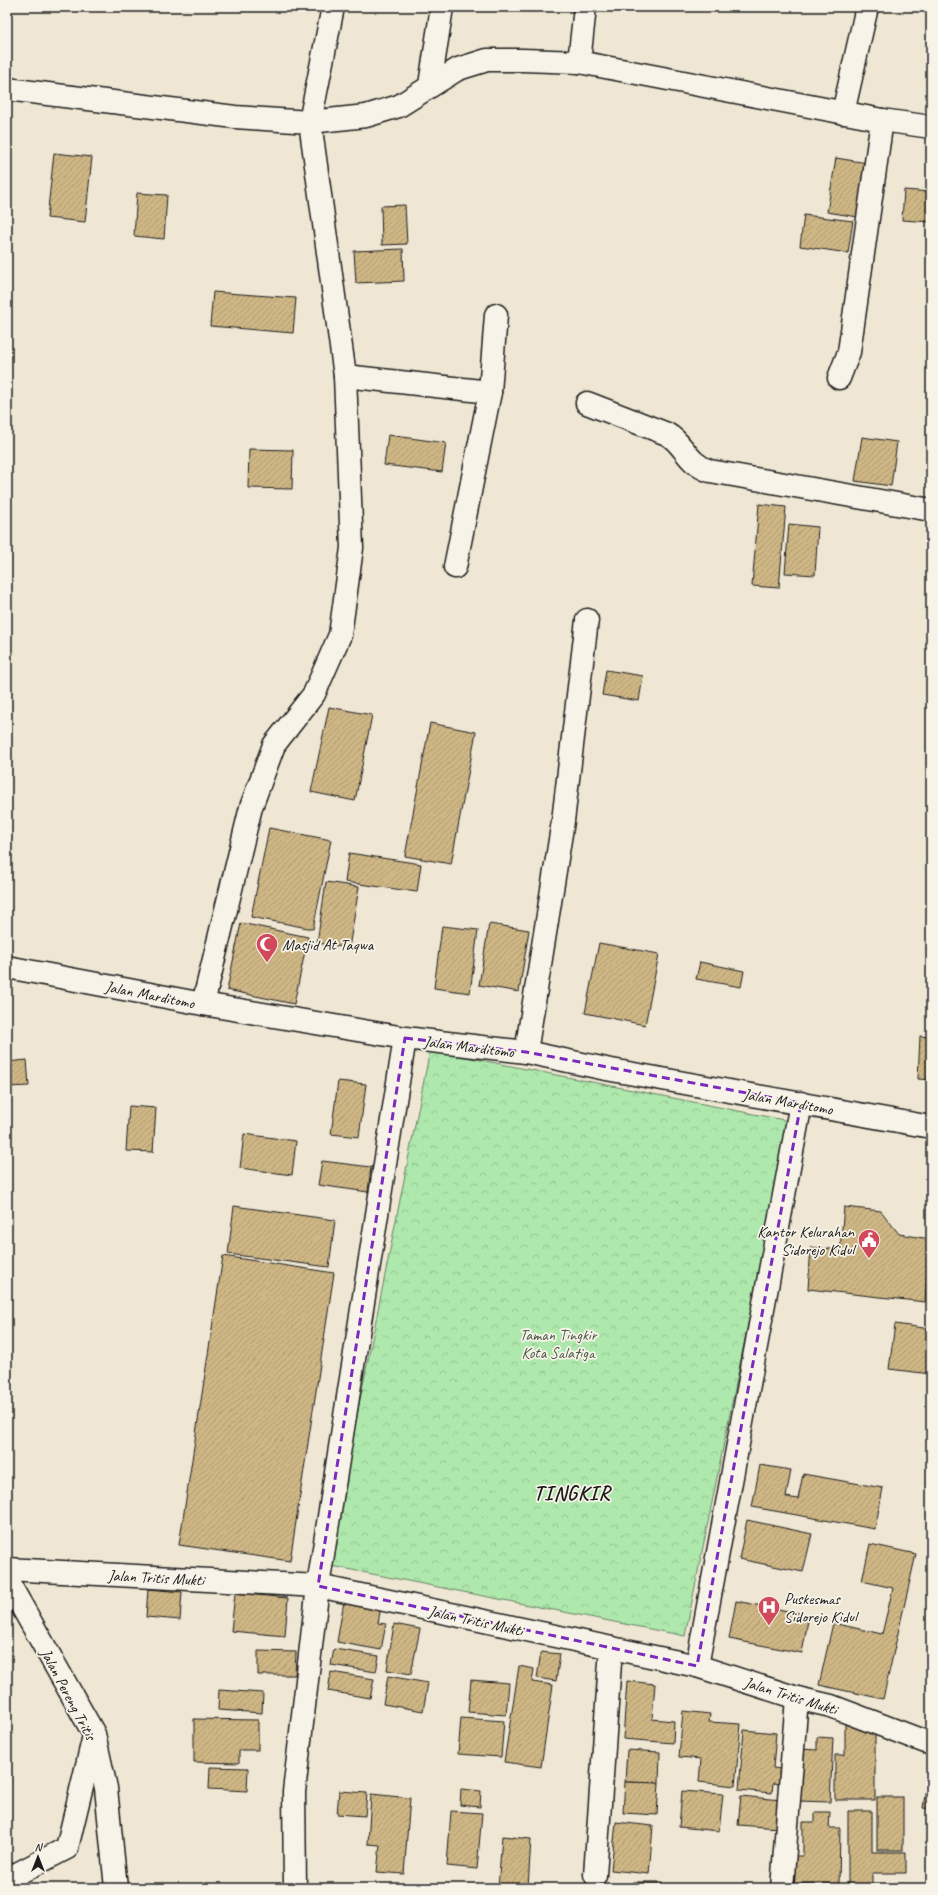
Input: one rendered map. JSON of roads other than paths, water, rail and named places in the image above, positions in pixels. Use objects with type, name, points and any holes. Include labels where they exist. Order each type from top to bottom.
[{"type":"street","points":[[203,1004],[251,807],[274,745],[314,694],[340,635],[352,548],[345,376],[310,122],[333,7]]},
{"type":"street","points":[[430,85],[442,7]]},
{"type":"street","points":[[579,62],[585,7]]},
{"type":"street","points":[[843,113],[866,7]]},
{"type":"street","points":[[7,89],[235,117],[310,122],[366,116],[399,106],[430,85],[458,69],[487,60],[579,62],[843,113],[931,127]]},
{"type":"street","points":[[839,378],[849,352],[882,120]]},
{"type":"street","points":[[455,567],[490,392],[496,315]]},
{"type":"street","points":[[345,376],[490,392]]},
{"type":"street","points":[[587,403],[667,434],[674,439],[694,463],[710,471],[931,510]]},
{"type":"street","points":[[526,1052],[563,821],[587,620]]},
{"type":"street","name":"Jalan Marditomo","points":[[7,967],[203,1004],[405,1038],[526,1052],[606,1069],[931,1127]]},
{"type":"street","points":[[295,1888],[294,1792],[318,1586],[405,1038]]},
{"type":"street","points":[[697,1666],[801,1103]]},
{"type":"street","name":"Jalan Tritis Mukti","points":[[7,1569],[318,1586],[697,1666],[797,1698],[831,1706],[931,1744]]},
{"type":"street","name":"Jalan Pereng Tritis","points":[[7,1580],[94,1734],[106,1788],[116,1888]]},
{"type":"street","points":[[595,1874],[611,1648]]},
{"type":"street","points":[[782,1888],[797,1698]]},
{"type":"street","points":[[7,1879],[67,1848],[94,1734]]},
{"type":"place","name":"Masjid At Taqwa","points":[[267,964]]},
{"type":"place","name":"Kantor Kelurahan Sidorejo Kidul","points":[[869,1260]]},
{"type":"place","name":"Puskesmas Sidorejo Kidul","points":[[769,1626]]},
{"type":"district","name":"TINGKIR","points":[[572,1493]]},
{"type":"park label","name":"Taman Tingkir Kota Salatiga","points":[[558,1343]]}]
